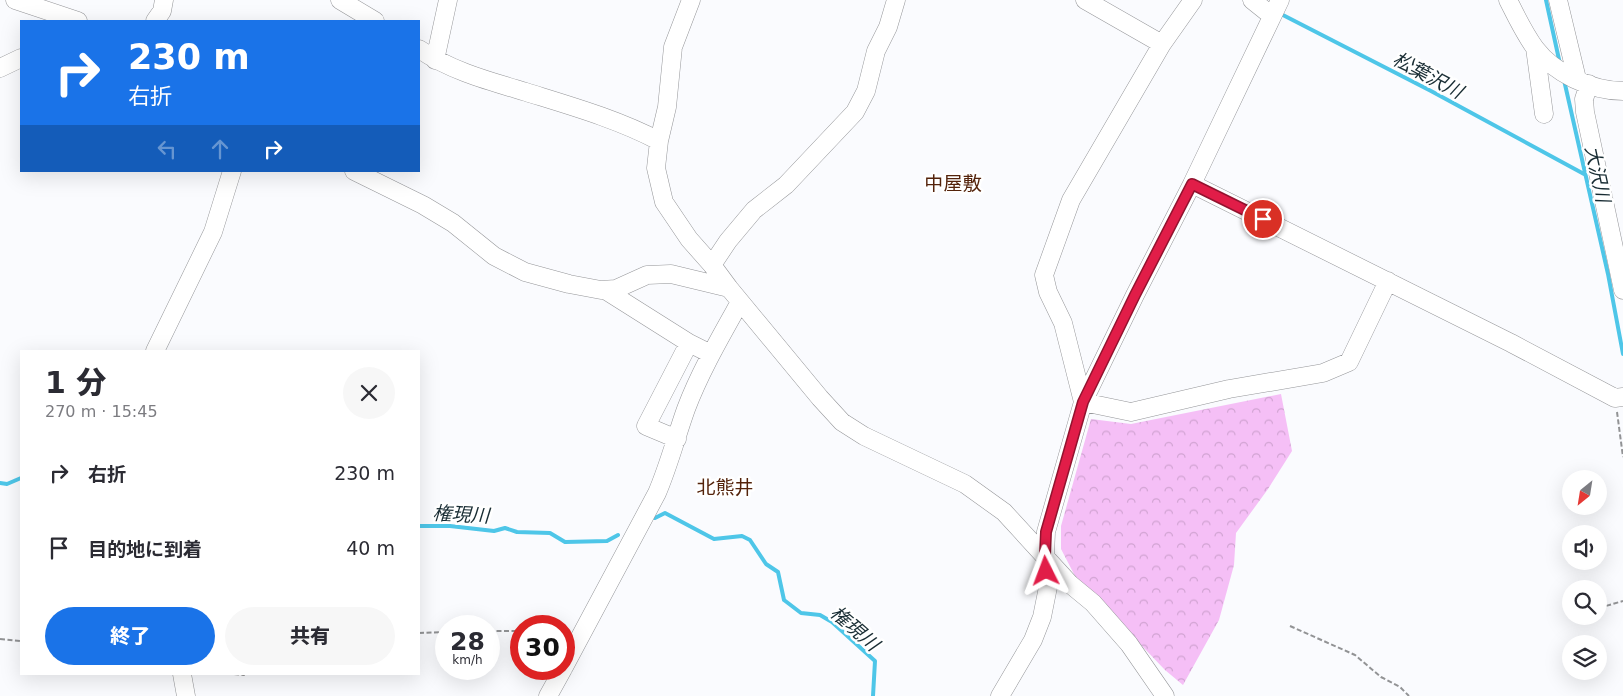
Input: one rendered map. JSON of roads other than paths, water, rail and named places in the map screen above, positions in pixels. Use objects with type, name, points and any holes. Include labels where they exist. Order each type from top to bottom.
[{"type":"street","points":[[14,0],[75,20]]},
{"type":"street","points":[[340,0],[372,20]]},
{"type":"street","points":[[435,60],[448,0]]},
{"type":"street","points":[[691,0],[674,47],[667,106],[659,141],[656,168],[664,202],[689,239],[842,422],[864,436],[965,484],[1004,512],[1070,584],[1093,603],[1129,644],[1165,696]]},
{"type":"street","points":[[712,265],[728,241],[754,210],[786,185],[855,112],[866,91],[876,51],[888,27],[896,0]]},
{"type":"street","points":[[1085,0],[1162,44]]},
{"type":"street","points":[[1083,402],[1063,323],[1048,292],[1044,275],[1071,200],[1162,44],[1194,0]]},
{"type":"street","points":[[1252,0],[1272,16]]},
{"type":"street","points":[[1000,696],[1033,640],[1042,617],[1048,587],[1045,555],[1046,532],[1083,402],[1192,184],[1280,0]]},
{"type":"street","points":[[1508,0],[1523,30],[1540,54],[1578,79],[1615,91],[1623,91]]},
{"type":"street","points":[[1558,0],[1584,99],[1585,112],[1623,290]]},
{"type":"street","points":[[420,51],[435,60],[470,75],[566,104],[630,126],[659,141]]},
{"type":"street","points":[[1540,54],[1544,114]]},
{"type":"street","points":[[0,68],[20,58]]},
{"type":"street","points":[[155,350],[213,232],[232,172]]},
{"type":"street","points":[[356,172],[423,204],[453,223],[494,256],[525,272],[569,284],[605,290],[616,289],[647,275],[671,274],[734,295]]},
{"type":"street","points":[[1192,184],[1619,397]]},
{"type":"street","points":[[1083,402],[1131,412],[1229,389],[1323,373],[1349,362],[1388,281]]},
{"type":"street","points":[[605,290],[689,343],[711,354]]},
{"type":"street","points":[[575,646],[668,468],[687,408],[734,295]]},
{"type":"street","points":[[677,439],[646,426],[689,343]]},
{"type":"street","points":[[182,675],[186,696]]},
{"type":"street","points":[[548,696],[557,680]]},
{"type":"waterway","name":"大沢川","points":[[1546,0],[1560,64]]},
{"type":"waterway","name":"松葉沢川","points":[[1279,13],[1431,91],[1584,174]]},
{"type":"waterway","name":"大沢川","points":[[1564,80],[1608,274],[1623,354]]},
{"type":"waterway","name":"権現川","points":[[0,483],[7,484],[20,478]]},
{"type":"waterway","name":"権現川","points":[[655,518],[665,513],[714,539],[742,536],[750,540],[766,564],[778,572],[784,600],[801,613],[820,615],[832,622],[875,661],[873,696]]},
{"type":"waterway","name":"権現川","points":[[420,526],[450,526],[494,531],[505,528],[517,532],[550,533],[565,542],[607,541],[618,535]]},
{"type":"district","name":"中屋敷","points":[[953,183]]},
{"type":"district","name":"北熊井","points":[[725,487]]}]
